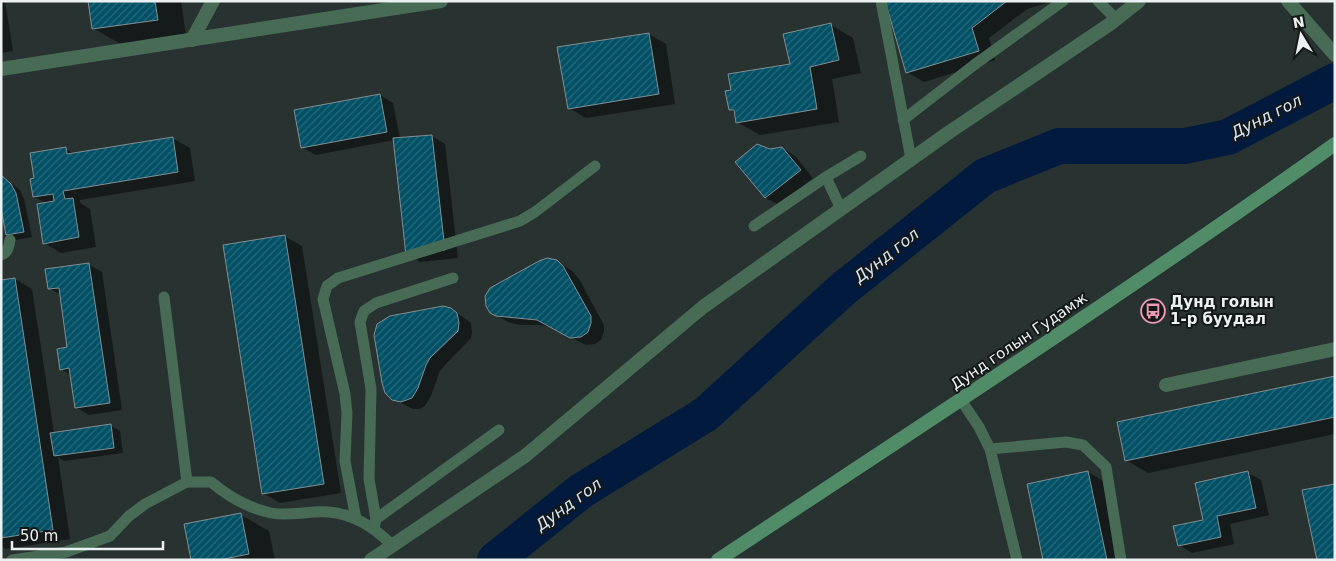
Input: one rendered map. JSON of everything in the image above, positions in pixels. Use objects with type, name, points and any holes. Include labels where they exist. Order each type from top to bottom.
[{"type":"main road","name":"Дунд голын Гудамж","points":[[718,560],[1213,230],[1335,144]]},
{"type":"street","points":[[192,40],[212,1]]},
{"type":"street","points":[[1,69],[192,40],[364,7],[441,1]]},
{"type":"street","points":[[370,560],[525,456],[703,307],[910,159],[1116,19],[1139,1]]},
{"type":"street","points":[[1288,1],[1335,56]]},
{"type":"street","points":[[1166,385],[1335,350]]},
{"type":"lane","points":[[881,1],[910,159]]},
{"type":"lane","points":[[903,120],[974,65],[1064,1]]},
{"type":"lane","points":[[1098,1],[1116,19]]},
{"type":"lane","points":[[754,226],[826,177],[861,156]]},
{"type":"lane","points":[[356,519],[345,461],[347,413],[345,394],[323,299],[327,286],[338,278],[520,221],[596,166]]},
{"type":"lane","points":[[826,177],[841,209]]},
{"type":"lane","points":[[1,255],[9,248],[10,240]]},
{"type":"lane","points":[[392,545],[375,524],[369,478],[371,390],[360,322],[364,311],[376,303],[453,278]]},
{"type":"lane","points":[[164,297],[187,482]]},
{"type":"lane","points":[[960,400],[979,427],[990,448],[1018,560]]},
{"type":"lane","points":[[375,524],[499,430]]},
{"type":"lane","points":[[990,448],[1066,442],[1084,445],[1106,467],[1121,560]]},
{"type":"lane","points":[[12,560],[66,552],[110,536],[145,504],[187,482],[211,482],[242,504],[273,514],[328,512],[375,524]]},
{"type":"building","points":[[88,1],[155,1],[158,20],[92,29]]},
{"type":"building","points":[[885,1],[1007,1],[972,28],[979,51],[906,73]]},
{"type":"building","points":[[831,23],[839,60],[810,67],[817,109],[736,123],[734,110],[729,110],[725,91],[731,90],[728,74],[790,64],[783,34]]},
{"type":"building","points":[[649,33],[659,94],[568,109],[557,47]]},
{"type":"building","points":[[380,94],[387,132],[301,148],[294,110]]},
{"type":"building","points":[[432,135],[445,250],[406,255],[393,138]]},
{"type":"building","points":[[173,137],[178,172],[63,191],[65,199],[73,198],[79,237],[43,244],[37,204],[54,201],[53,194],[33,197],[30,179],[34,178],[30,153],[66,147],[67,154]]},
{"type":"building","points":[[757,144],[770,149],[782,147],[801,170],[765,198],[735,162]]},
{"type":"building","points":[[1,175],[11,184],[16,193],[24,232],[6,235],[1,208]]},
{"type":"building","points":[[285,235],[324,484],[262,494],[223,245]]},
{"type":"building","points":[[547,258],[557,260],[563,266],[591,316],[588,332],[581,337],[570,338],[537,320],[496,316],[490,313],[486,306],[485,296],[490,288]]},
{"type":"building","points":[[89,263],[110,403],[75,408],[69,368],[60,370],[57,349],[67,347],[59,288],[48,289],[45,269]]},
{"type":"building","points":[[15,278],[53,530],[1,538],[1,280]]},
{"type":"building","points":[[443,306],[451,308],[457,313],[458,331],[430,358],[412,398],[401,402],[392,400],[385,393],[382,383],[374,335],[377,324],[390,316]]},
{"type":"building","points":[[1335,376],[1335,417],[1125,461],[1117,422]]},
{"type":"building","points":[[111,424],[114,448],[54,456],[50,433]]},
{"type":"building","points":[[1088,471],[1107,560],[1043,560],[1027,484]]},
{"type":"building","points":[[1248,471],[1256,508],[1217,516],[1221,537],[1178,546],[1173,526],[1203,520],[1195,483]]},
{"type":"building","points":[[1335,484],[1335,560],[1317,560],[1302,490]]},
{"type":"building","points":[[241,513],[249,554],[219,560],[191,560],[184,524]]},
{"type":"waterway","name":"Дунд гол","points":[[495,560],[581,491],[706,414],[843,289],[985,176],[1059,146],[1185,146],[1228,137],[1335,81]]},
{"type":"place","name":"Дунд голын 1-р буудал","points":[[1153,311]]}]
